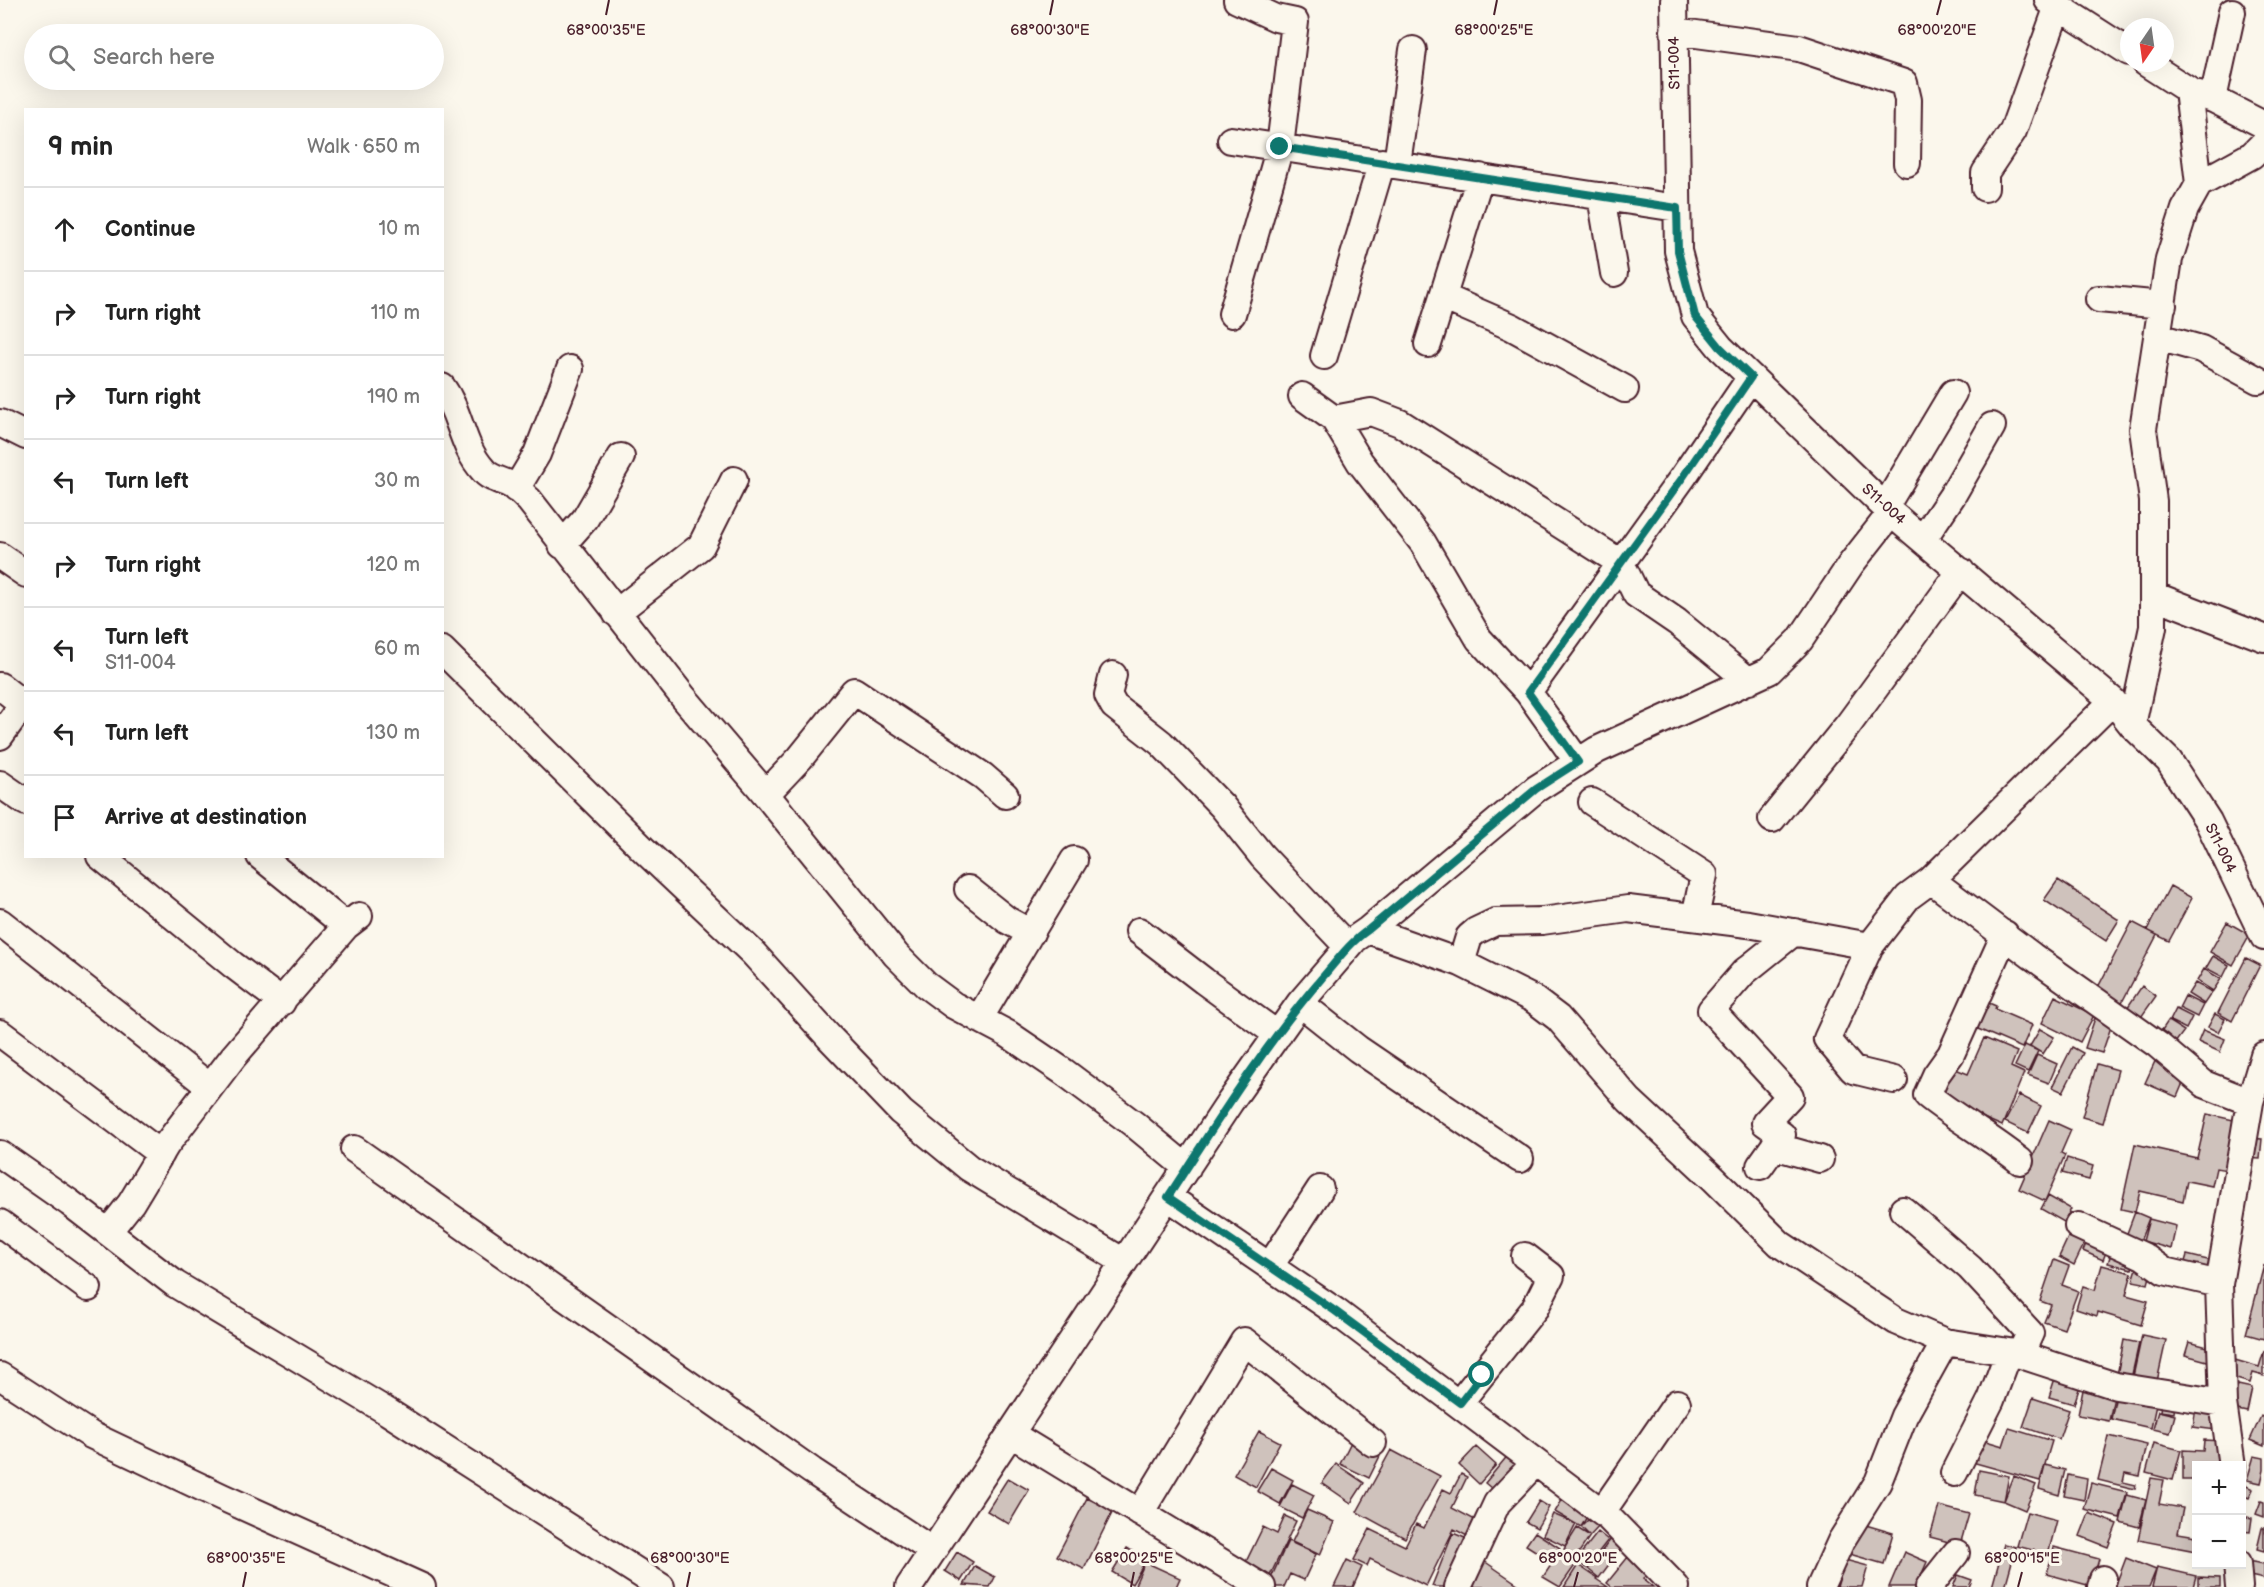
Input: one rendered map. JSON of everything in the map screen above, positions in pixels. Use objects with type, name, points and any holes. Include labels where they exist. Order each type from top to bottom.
[{"type":"street","points":[[1232,314],[1280,147],[1295,22],[1276,18],[1237,0]]},
{"type":"street","name":"S11-004","points":[[1674,0],[1678,251],[1695,316],[1720,347],[1888,510],[2113,701],[2132,725],[2169,761],[2208,821],[2262,927]]},
{"type":"street","points":[[1984,188],[1985,173],[2013,131],[2053,3],[2120,46]]},
{"type":"street","points":[[2213,99],[2232,12]]},
{"type":"street","points":[[1674,31],[1799,48],[1904,83],[1908,100],[1907,163]]},
{"type":"street","points":[[1324,356],[1389,164],[1413,50]]},
{"type":"street","points":[[2160,72],[2188,90],[2213,99],[2264,125]]},
{"type":"street","points":[[2188,90],[2199,184]]},
{"type":"street","points":[[1231,140],[1677,208]]},
{"type":"street","points":[[2132,725],[2153,627],[2153,501],[2144,429],[2169,259],[2185,209],[2199,184],[2252,154],[2264,143]]},
{"type":"street","points":[[1428,344],[1480,177]]},
{"type":"street","points":[[1601,196],[1614,273]]},
{"type":"street","points":[[1443,297],[1512,327],[1624,389]]},
{"type":"street","points":[[2099,299],[2163,304]]},
{"type":"street","points":[[2158,337],[2201,350],[2258,381]]},
{"type":"street","points":[[516,489],[537,454],[570,369]]},
{"type":"street","points":[[1528,692],[1751,377]]},
{"type":"street","points":[[444,390],[450,398],[466,448],[484,472],[516,489],[529,500],[684,698],[766,794],[896,955],[926,985],[953,1005],[1008,1034],[1064,1072],[1187,1168]]},
{"type":"street","points":[[913,1586],[933,1551],[1187,1168],[1300,1003],[1348,947],[1536,789],[1597,750],[1769,671],[1800,640],[1888,510],[1953,393]]},
{"type":"street","points":[[1302,396],[1334,419],[1360,462],[1422,543],[1479,639],[1528,692],[1578,762]]},
{"type":"street","points":[[1334,419],[1371,412],[1400,423],[1621,563],[1636,594],[1677,622],[1749,681]]},
{"type":"street","points":[[0,423],[24,435]]},
{"type":"street","points":[[1923,539],[1952,496],[1992,426]]},
{"type":"street","points":[[562,545],[585,519],[621,457]]},
{"type":"street","points":[[616,613],[701,546],[734,480]]},
{"type":"street","points":[[0,556],[24,573]]},
{"type":"street","points":[[1772,819],[1848,725],[1961,571]]},
{"type":"street","points":[[2153,595],[2264,638]]},
{"type":"street","points":[[444,652],[644,850],[753,953],[901,1112],[969,1168],[1124,1262]]},
{"type":"street","points":[[1113,675],[1108,695],[1114,706],[1161,743],[1222,806],[1262,856],[1348,947]]},
{"type":"street","points":[[0,686],[24,702],[0,736]]},
{"type":"street","points":[[766,794],[800,758],[854,691],[983,776],[1005,795]]},
{"type":"street","points":[[1894,1080],[1853,1070],[1827,1039],[1870,946],[1908,897],[1931,880],[2113,701]]},
{"type":"street","points":[[0,784],[24,801]]},
{"type":"street","points":[[1592,802],[1704,875],[1695,917]]},
{"type":"street","points":[[102,858],[282,1002]]},
{"type":"street","points":[[108,1232],[130,1203],[161,1154],[233,1057],[352,921],[263,858]]},
{"type":"street","points":[[979,1019],[1074,860]]},
{"type":"street","points":[[1931,880],[2158,1045],[2204,1084],[2250,1102]]},
{"type":"street","points":[[968,889],[1007,920],[1031,933]]},
{"type":"street","points":[[1461,963],[1469,937],[1495,922],[1542,921],[1628,909],[1794,932],[1870,946]]},
{"type":"street","points":[[0,922],[210,1088]]},
{"type":"street","points":[[1368,930],[1461,963],[1533,999],[1558,1018],[1629,1100],[1780,1244],[1896,1321],[1945,1342],[2015,1354],[2116,1386],[2223,1403]]},
{"type":"street","points":[[1139,931],[1278,1035]]},
{"type":"street","points":[[1794,932],[1744,972],[1711,1010],[1790,1096],[1765,1123],[1782,1135],[1767,1156],[1820,1159]]},
{"type":"street","points":[[2005,934],[1951,1054],[1936,1075],[1927,1095],[2020,1161]]},
{"type":"street","points":[[1300,1003],[1358,1049],[1520,1159]]},
{"type":"street","points":[[0,1033],[161,1154]]},
{"type":"street","points":[[2231,1461],[2223,1403],[2219,1284],[2250,1102],[2264,1055]]},
{"type":"street","points":[[354,1149],[792,1457],[933,1551]]},
{"type":"street","points":[[0,1154],[175,1284],[388,1412],[661,1587]]},
{"type":"street","points":[[1270,1266],[1320,1189]]},
{"type":"street","points":[[1168,1197],[1270,1266],[1460,1403],[1602,1512],[1676,1587]]},
{"type":"street","points":[[1903,1210],[1970,1268],[2030,1333],[2015,1354],[1954,1473]]},
{"type":"street","points":[[0,1223],[88,1288]]},
{"type":"street","points":[[2078,1227],[2143,1256],[2164,1271],[2219,1284]]},
{"type":"street","points":[[1460,1403],[1534,1308],[1551,1276],[1525,1256]]},
{"type":"street","points":[[1140,1513],[1244,1341],[1373,1443]]},
{"type":"street","points":[[1820,1587],[1841,1541],[1878,1482],[1904,1416],[1945,1342]]},
{"type":"street","points":[[0,1376],[90,1436],[422,1587]]},
{"type":"street","points":[[1602,1512],[1677,1403]]},
{"type":"street","points":[[1011,1434],[1262,1587]]},
{"type":"street","points":[[1458,1587],[1497,1503],[1535,1462]]},
{"type":"street","points":[[1929,1587],[1956,1553]]},
{"type":"street","points":[[2237,1569],[2239,1587]]},
{"type":"building","points":[[2058,880],[2119,920],[2106,941],[2044,900]]},
{"type":"building","points":[[2170,886],[2192,898],[2169,941],[2147,930]]},
{"type":"building","points":[[2132,922],[2157,935],[2119,1008],[2094,995]]},
{"type":"building","points":[[2227,922],[2250,935],[2233,965],[2210,952]]},
{"type":"building","points":[[2213,956],[2229,965],[2223,977],[2206,968]]},
{"type":"building","points":[[2246,958],[2260,965],[2232,1021],[2218,1013]]},
{"type":"building","points":[[2204,969],[2221,979],[2213,991],[2197,981]]},
{"type":"building","points":[[2195,983],[2212,992],[2204,1004],[2188,994]]},
{"type":"building","points":[[2142,986],[2156,996],[2139,1020],[2125,1011]]},
{"type":"building","points":[[2055,996],[2094,1015],[2080,1042],[2042,1023]]},
{"type":"building","points":[[2185,996],[2203,1005],[2197,1017],[2179,1008]]},
{"type":"building","points":[[1982,1000],[1996,1006],[1995,1009],[2032,1025],[2022,1048],[1971,1026]]},
{"type":"building","points":[[2176,1009],[2192,1017],[2186,1029],[2170,1021]]},
{"type":"building","points":[[2215,1014],[2225,1019],[2218,1032],[2208,1027]]},
{"type":"building","points":[[2095,1018],[2112,1024],[2102,1053],[2085,1048]]},
{"type":"building","points":[[2168,1021],[2184,1031],[2175,1043],[2160,1033]]},
{"type":"building","points":[[2040,1029],[2054,1037],[2043,1054],[2030,1046]]},
{"type":"building","points":[[2203,1030],[2225,1039],[2220,1052],[2198,1042]]},
{"type":"building","points":[[1984,1038],[2017,1052],[2011,1067],[2024,1073],[2002,1126],[1940,1099],[1953,1068],[1968,1074]]},
{"type":"building","points":[[2025,1045],[2038,1051],[2028,1072],[2015,1066]]},
{"type":"building","points":[[2072,1047],[2083,1053],[2063,1092],[2052,1087]]},
{"type":"building","points":[[2037,1055],[2057,1064],[2049,1083],[2028,1075]]},
{"type":"building","points":[[2157,1057],[2188,1071],[2177,1097],[2145,1083]]},
{"type":"building","points":[[2097,1064],[2118,1070],[2103,1123],[2082,1117]]},
{"type":"building","points":[[2019,1095],[2041,1106],[2028,1133],[2005,1122]]},
{"type":"building","points":[[2207,1114],[2238,1121],[2227,1170],[2216,1168],[2212,1186],[2187,1181],[2183,1201],[2140,1191],[2135,1212],[2121,1209],[2135,1144],[2197,1158]]},
{"type":"building","points":[[2049,1120],[2071,1130],[2061,1153],[2065,1155],[2045,1201],[2019,1189]]},
{"type":"building","points":[[2248,1138],[2262,1139],[2260,1159],[2246,1158]]},
{"type":"building","points":[[2067,1158],[2093,1166],[2089,1180],[2062,1173]]},
{"type":"building","points":[[2048,1196],[2071,1209],[2064,1222],[2041,1209]]},
{"type":"building","points":[[2135,1212],[2149,1218],[2137,1249],[2123,1244]]},
{"type":"building","points":[[2149,1219],[2176,1226],[2171,1249],[2143,1241]]},
{"type":"building","points":[[2071,1231],[2087,1238],[2074,1265],[2059,1257]]},
{"type":"building","points":[[2088,1239],[2108,1247],[2103,1260],[2083,1251]]},
{"type":"building","points":[[2112,1250],[2135,1256],[2132,1269],[2108,1263]]},
{"type":"building","points":[[2187,1255],[2212,1261],[2207,1279],[2182,1272]]},
{"type":"building","points":[[2054,1260],[2069,1266],[2062,1285],[2078,1291],[2064,1329],[2044,1322],[2051,1305],[2040,1301]]},
{"type":"building","points":[[2102,1265],[2132,1273],[2126,1295],[2148,1301],[2141,1325],[2098,1312],[2097,1316],[2076,1309],[2083,1286],[2095,1290]]},
{"type":"building","points":[[2138,1265],[2152,1269],[2148,1284],[2133,1281]]},
{"type":"building","points":[[2264,1265],[2264,1339],[2246,1334]]},
{"type":"building","points":[[2142,1335],[2166,1340],[2156,1386],[2132,1381]]},
{"type":"building","points":[[2124,1340],[2139,1343],[2131,1379],[2117,1375]]},
{"type":"building","points":[[2189,1342],[2215,1349],[2211,1362],[2185,1355]]},
{"type":"building","points":[[2264,1351],[2264,1376],[2253,1373],[2250,1383],[2230,1377],[2235,1360],[2259,1367]]},
{"type":"building","points":[[2056,1375],[2081,1383],[2074,1404],[2049,1397]]},
{"type":"building","points":[[2084,1385],[2098,1388],[2097,1393],[2114,1397],[2109,1421],[2078,1415]]},
{"type":"building","points":[[2238,1385],[2252,1388],[2247,1412],[2233,1409]]},
{"type":"building","points":[[2117,1391],[2157,1400],[2151,1428],[2111,1419]]},
{"type":"building","points":[[2033,1398],[2069,1410],[2059,1439],[2023,1427]]},
{"type":"building","points":[[2161,1402],[2175,1403],[2174,1413],[2160,1411]]},
{"type":"building","points":[[2196,1408],[2219,1412],[2216,1430],[2193,1427]]},
{"type":"building","points":[[2158,1411],[2175,1415],[2170,1433],[2153,1429]]},
{"type":"building","points":[[2261,1416],[2264,1418],[2264,1446],[2250,1440]]},
{"type":"building","points":[[2009,1428],[2052,1441],[2040,1481],[1972,1462],[1979,1439],[2003,1446]]},
{"type":"building","points":[[1259,1431],[1280,1442],[1256,1487],[1234,1475]]},
{"type":"building","points":[[2109,1436],[2147,1445],[2140,1476],[2125,1473],[2123,1482],[2136,1485],[2135,1489],[2098,1480]]},
{"type":"building","points":[[1352,1440],[1381,1454],[1369,1478],[1340,1464]]},
{"type":"building","points":[[2204,1440],[2222,1441],[2222,1461],[2192,1461],[2192,1480],[2183,1480],[2183,1450],[2203,1451]]},
{"type":"building","points":[[2154,1443],[2181,1450],[2173,1480],[2146,1473]]},
{"type":"building","points":[[1476,1447],[1496,1465],[1479,1484],[1459,1465]]},
{"type":"building","points":[[1391,1450],[1440,1476],[1405,1538],[1357,1512]]},
{"type":"building","points":[[1509,1454],[1522,1465],[1497,1493],[1485,1483]]},
{"type":"building","points":[[2254,1456],[2264,1458],[2261,1483],[2247,1480]]},
{"type":"building","points":[[1336,1464],[1364,1483],[1351,1503],[1322,1483]]},
{"type":"building","points":[[2045,1465],[2065,1470],[2059,1495],[2039,1489]]},
{"type":"building","points":[[1271,1468],[1293,1480],[1280,1504],[1257,1491]]},
{"type":"building","points":[[1979,1470],[2009,1476],[2004,1501],[1975,1495]]},
{"type":"building","points":[[1461,1474],[1467,1477],[1452,1508],[1481,1523],[1473,1539],[1454,1529],[1426,1586],[1370,1559],[1367,1566],[1354,1560],[1370,1529],[1405,1546],[1416,1524],[1424,1528],[1443,1489],[1451,1493]]},
{"type":"building","points":[[2068,1475],[2087,1479],[2084,1500],[2064,1496]]},
{"type":"building","points":[[2014,1476],[2036,1485],[2025,1510],[2004,1501]]},
{"type":"building","points":[[1008,1478],[1029,1490],[1009,1524],[987,1511]]},
{"type":"building","points":[[2151,1478],[2164,1480],[2159,1504],[2183,1508],[2178,1533],[2192,1535],[2192,1550],[2138,1540]]},
{"type":"building","points":[[2091,1483],[2127,1492],[2120,1518],[2084,1509]]},
{"type":"building","points":[[1292,1484],[1314,1495],[1302,1518],[1280,1507]]},
{"type":"building","points":[[2246,1486],[2253,1489],[2249,1498],[2246,1497]]},
{"type":"building","points":[[2127,1495],[2146,1500],[2139,1527],[2120,1522]]},
{"type":"building","points":[[1087,1498],[1113,1511],[1084,1569],[1057,1556]]},
{"type":"building","points":[[1562,1500],[1588,1515],[1581,1527],[1555,1512]]},
{"type":"building","points":[[1539,1501],[1549,1507],[1537,1528],[1526,1522]]},
{"type":"building","points":[[2261,1501],[2264,1502],[2264,1517],[2256,1514]]},
{"type":"building","points":[[1939,1506],[1969,1514],[1960,1545],[1930,1537]]},
{"type":"building","points":[[1307,1510],[1334,1522],[1320,1555],[1292,1542]]},
{"type":"building","points":[[2027,1512],[2057,1520],[2048,1554],[2017,1546]]},
{"type":"building","points":[[2089,1513],[2117,1524],[2108,1547],[2080,1536]]},
{"type":"building","points":[[1553,1514],[1576,1524],[1565,1546],[1543,1535]]},
{"type":"building","points":[[1285,1516],[1296,1521],[1267,1582],[1242,1570],[1263,1527],[1277,1534]]},
{"type":"building","points":[[1591,1517],[1600,1525],[1590,1536],[1581,1527]]},
{"type":"building","points":[[2246,1517],[2252,1518],[2250,1532],[2246,1532]]},
{"type":"building","points":[[1859,1523],[1893,1533],[1884,1564],[1846,1553]]},
{"type":"building","points":[[1577,1528],[1590,1536],[1576,1557],[1564,1549]]},
{"type":"building","points":[[2262,1528],[2264,1528],[2264,1551],[2257,1549]]},
{"type":"building","points":[[1535,1532],[1560,1548],[1551,1561],[1526,1545]]},
{"type":"building","points":[[1598,1532],[1608,1540],[1586,1568],[1576,1560]]},
{"type":"building","points":[[1453,1533],[1472,1541],[1453,1587],[1432,1586]]},
{"type":"building","points":[[1611,1539],[1622,1547],[1599,1578],[1588,1569]]},
{"type":"building","points":[[1288,1541],[1316,1554],[1304,1580],[1290,1574],[1284,1587],[1267,1587]]},
{"type":"building","points":[[2004,1544],[2016,1547],[2005,1587],[1992,1587]]},
{"type":"building","points":[[2054,1547],[2099,1559],[2091,1586],[2047,1574]]},
{"type":"building","points":[[1127,1548],[1146,1560],[1132,1584],[1112,1572]]},
{"type":"building","points":[[957,1552],[973,1562],[961,1581],[945,1571]]},
{"type":"building","points":[[1904,1552],[1927,1562],[1916,1587],[1889,1587]]},
{"type":"building","points":[[1559,1553],[1576,1564],[1560,1587],[1543,1577]]},
{"type":"building","points":[[1628,1557],[1647,1573],[1643,1579],[1653,1587],[1612,1587],[1607,1583]]},
{"type":"building","points":[[2126,1558],[2156,1570],[2149,1587],[2115,1587]]},
{"type":"building","points":[[1347,1560],[1362,1567],[1353,1587],[1334,1587]]},
{"type":"building","points":[[1845,1560],[1868,1566],[1862,1587],[1837,1587]]},
{"type":"building","points":[[1484,1561],[1522,1587],[1472,1587],[1468,1584]]},
{"type":"building","points":[[2247,1561],[2264,1564],[2264,1579],[2245,1575]]},
{"type":"building","points":[[1145,1562],[1180,1578],[1176,1587],[1134,1587]]},
{"type":"building","points":[[1578,1565],[1597,1578],[1608,1587],[1564,1587]]},
{"type":"building","points":[[975,1566],[995,1577],[990,1587],[964,1585]]},
{"type":"building","points":[[2157,1567],[2196,1576],[2193,1587],[2152,1587]]},
{"type":"building","points":[[1958,1575],[1972,1580],[1969,1587],[1953,1587]]},
{"type":"building","points":[[2198,1577],[2220,1578],[2220,1587],[2198,1587]]},
{"type":"route","points":[[1280,147],[1677,208],[1678,251],[1695,316],[1720,347],[1751,377],[1683,477],[1528,692],[1578,762],[1536,789],[1355,939],[1300,1003],[1230,1102],[1168,1197],[1335,1311],[1460,1403],[1482,1375]]}]
